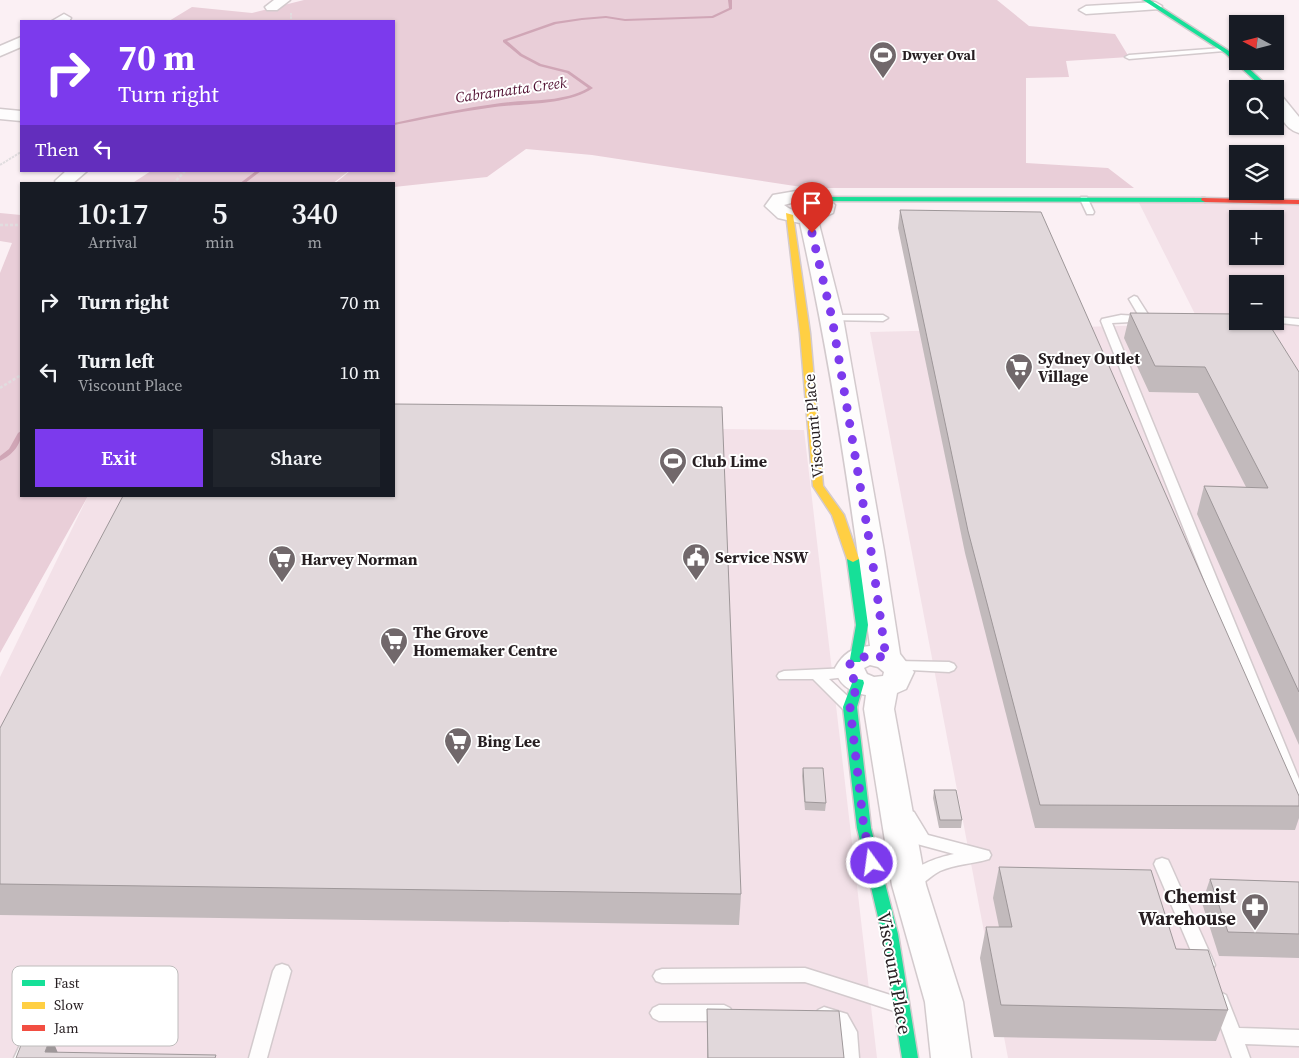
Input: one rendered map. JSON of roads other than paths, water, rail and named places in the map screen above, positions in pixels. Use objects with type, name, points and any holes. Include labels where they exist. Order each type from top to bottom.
[{"type":"street","points":[[1086,10],[1150,3],[1222,50],[1260,80]]},
{"type":"street","points":[[0,52],[20,42]]},
{"type":"street","points":[[1284,109],[1299,128]]},
{"type":"street","points":[[0,114],[20,116]]},
{"type":"street","points":[[805,210],[1084,199],[1299,202]]},
{"type":"street","name":"Viscount Place","points":[[805,210],[832,318],[871,551],[864,828],[890,934],[904,1006],[910,1058]]},
{"type":"street","name":"Viscount Place","points":[[805,210],[805,333],[818,486],[838,515],[852,551],[868,676],[879,709],[909,885],[944,1002],[952,1058]]},
{"type":"lane","points":[[1130,57],[1222,50]]},
{"type":"lane","points":[[1084,199],[1090,212]]},
{"type":"lane","points":[[1134,299],[1146,319],[1121,318],[1106,321],[1299,798]]},
{"type":"lane","points":[[832,318],[883,318]]},
{"type":"lane","points":[[1284,321],[1299,322]]},
{"type":"lane","points":[[784,676],[868,676],[949,667]]},
{"type":"lane","points":[[817,675],[868,676]]},
{"type":"lane","points":[[892,782],[912,824],[923,840],[983,855],[946,862],[927,869],[909,885]]},
{"type":"lane","points":[[1162,864],[1217,990],[1240,1058]]},
{"type":"lane","points":[[258,1058],[282,971]]},
{"type":"lane","points":[[662,976],[805,975],[904,1006]]},
{"type":"lane","points":[[659,1013],[737,1013]]},
{"type":"lane","points":[[805,1013],[835,1016],[841,1019],[848,1032],[850,1058]]},
{"type":"lane","points":[[1233,1036],[1299,1038]]},
{"type":"lane","points":[[23,1058],[28,1046]]},
{"type":"waterway","name":"Cabramatta Creek","points":[[395,124],[490,106],[561,99],[583,93],[591,88],[568,72],[540,65],[521,55],[504,41],[555,23],[582,19],[606,17],[625,20],[713,17],[731,8],[730,0]]},
{"type":"waterway","name":"Cabramatta Creek","points":[[244,182],[258,172]]},
{"type":"waterway","name":"Cabramatta Creek","points":[[0,459],[12,450],[20,435]]},
{"type":"place","name":"Dwyer Oval","points":[[883,79]]},
{"type":"place","name":"Sydney Outlet Village","points":[[1019,391]]},
{"type":"place","name":"Club Lime","points":[[673,485]]},
{"type":"place","name":"Service NSW","points":[[696,581]]},
{"type":"place","name":"Harvey Norman","points":[[282,583]]},
{"type":"place","name":"The Grove Homemaker Centre","points":[[394,665]]},
{"type":"place","name":"Bing Lee","points":[[458,765]]},
{"type":"place","name":"Chemist Warehouse","points":[[1255,931]]}]
